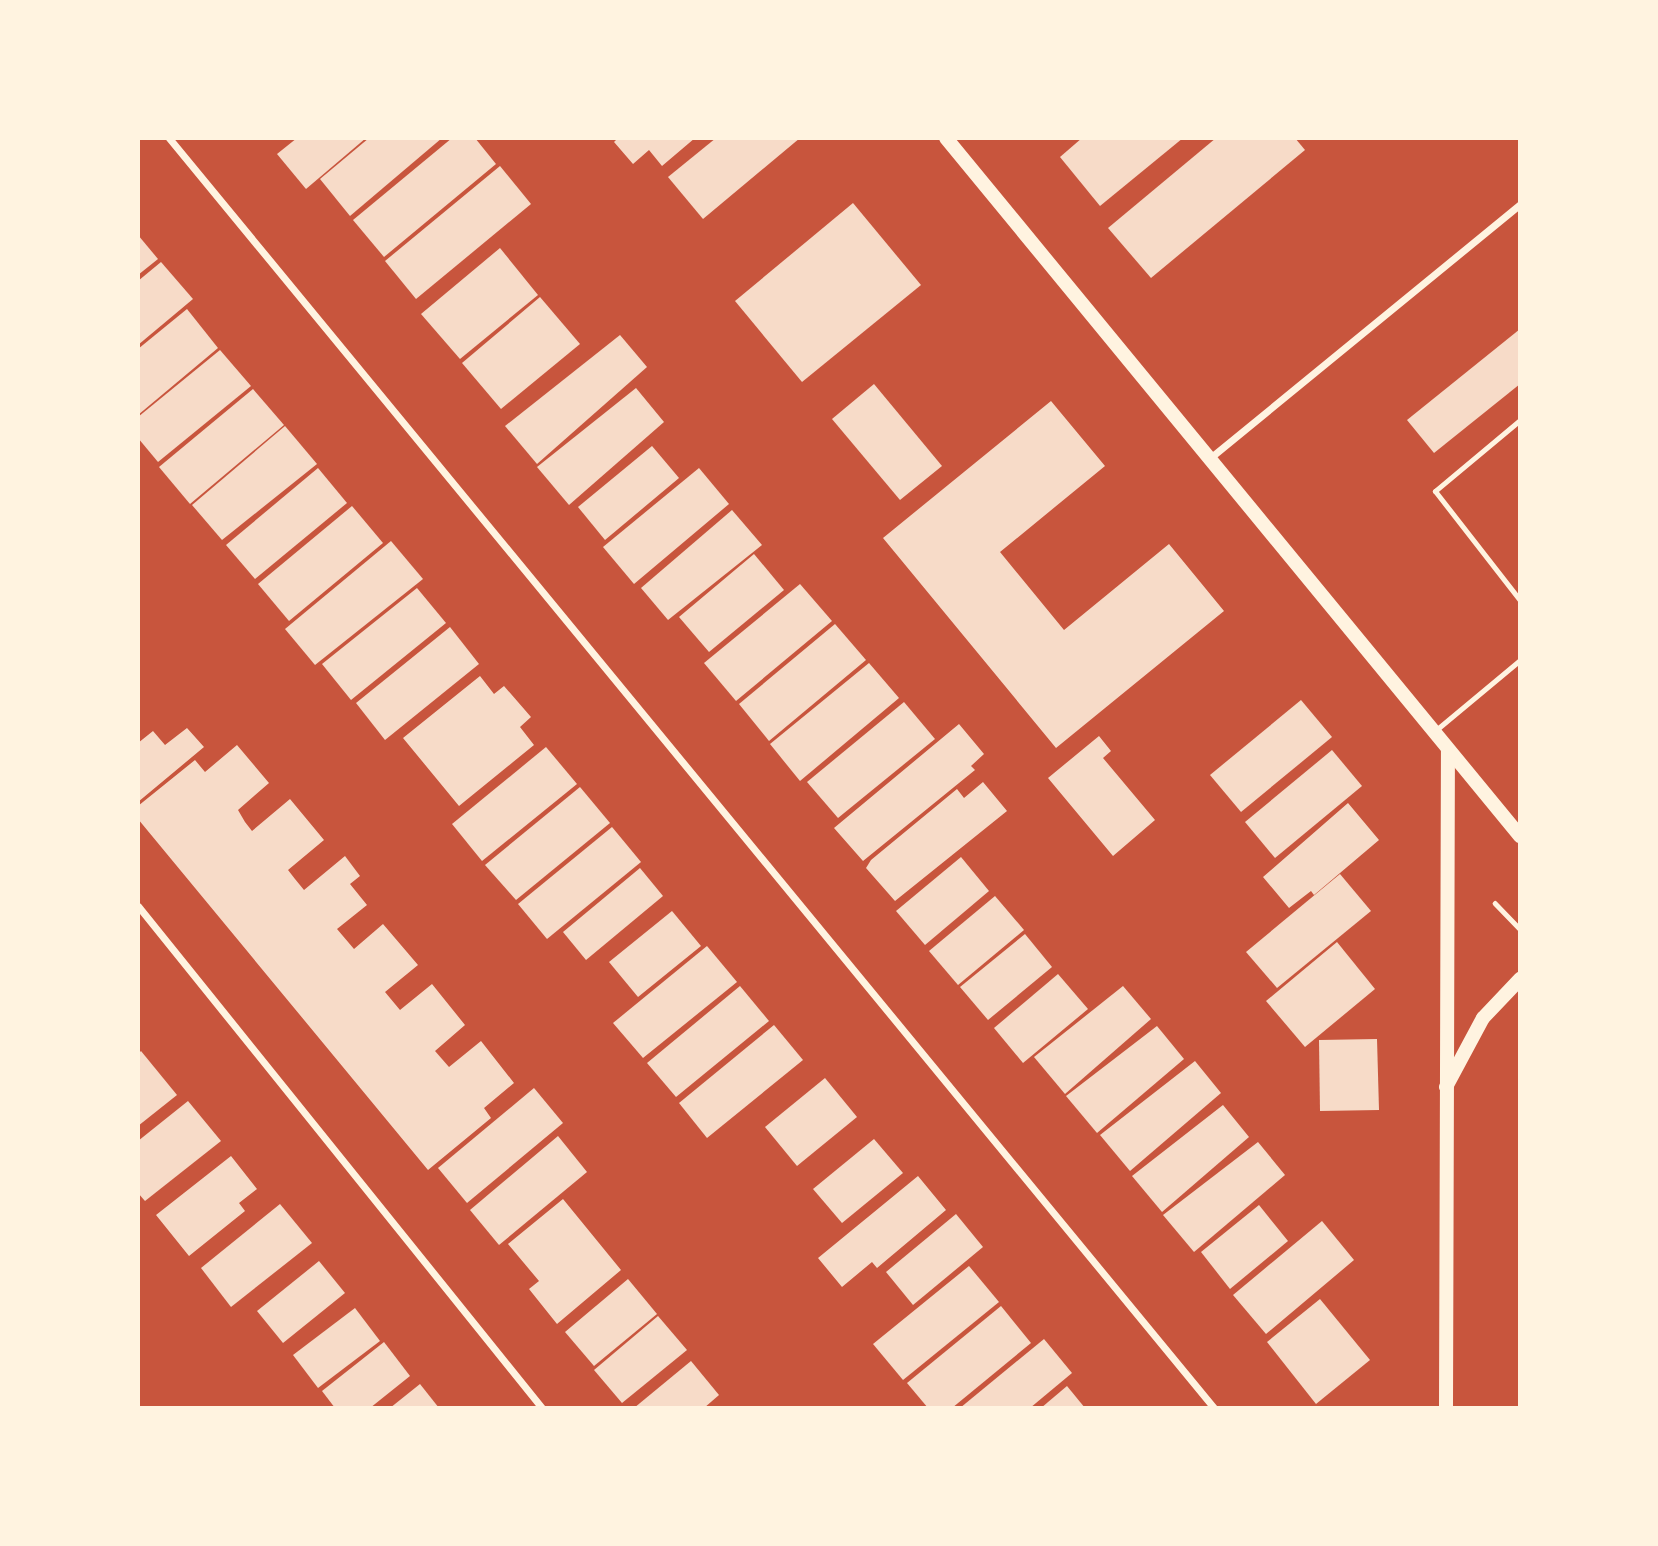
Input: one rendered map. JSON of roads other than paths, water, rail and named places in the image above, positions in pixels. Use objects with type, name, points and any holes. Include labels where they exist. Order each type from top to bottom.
[{"type":"main road","points":[[946,138],[1520,836]]},
{"type":"main road","points":[[1446,1408],[1444,1092],[1448,750]]},
{"type":"main road","points":[[1444,1092],[1483,1018],[1520,979]]},
{"type":"street","points":[[169,138],[1214,1408]]},
{"type":"street","points":[[1210,458],[1520,204]]},
{"type":"street","points":[[138,906],[542,1408]]},
{"type":"lane","points":[[1520,420],[1435,491],[1520,600]]},
{"type":"lane","points":[[1434,732],[1520,660]]}]
